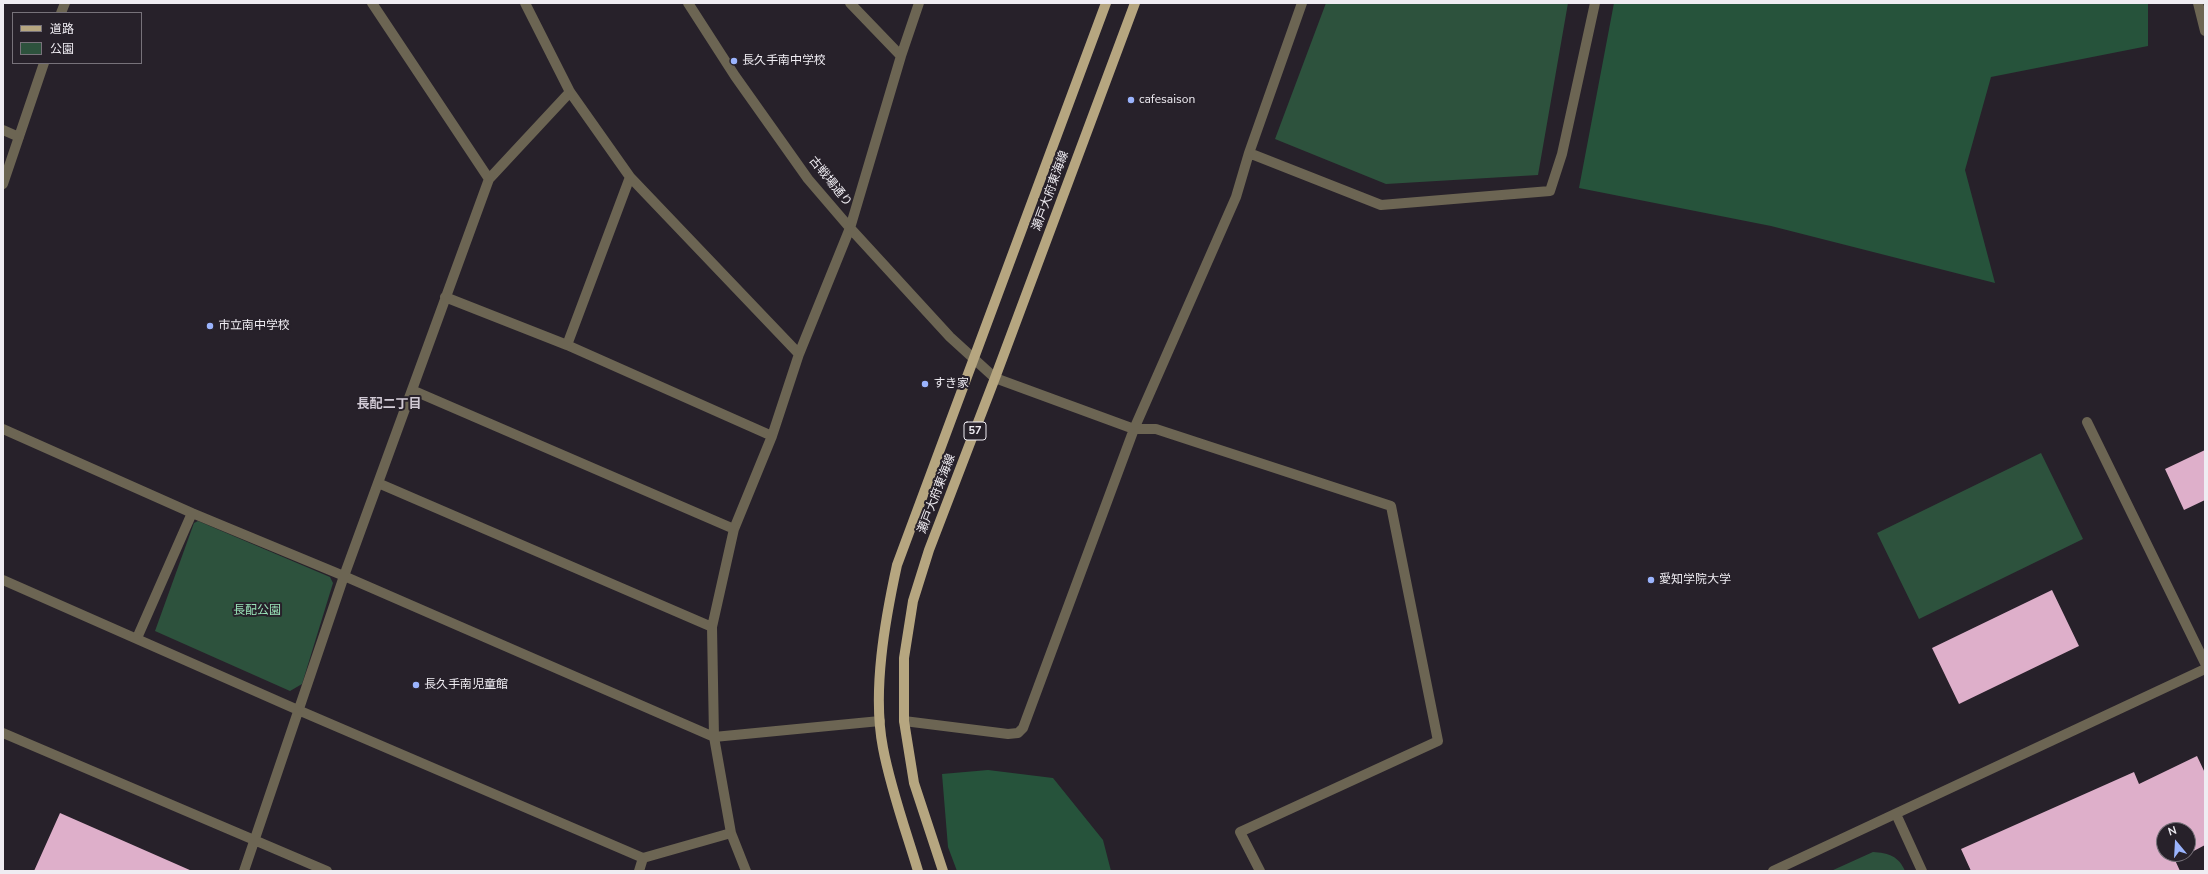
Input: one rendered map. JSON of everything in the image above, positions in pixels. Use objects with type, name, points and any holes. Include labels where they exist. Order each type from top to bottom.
[{"type":"main road","name":"瀬戸大府東海線","points":[[918,871],[891,785],[882,747],[880,721],[883,630],[896,565],[1106,3]]},
{"type":"main road","name":"瀬戸大府東海線","points":[[943,871],[914,783],[904,721],[904,658],[913,601],[929,550],[1135,3]]},
{"type":"street","points":[[60,12],[65,3]]},
{"type":"street","points":[[372,3],[489,179]]},
{"type":"street","points":[[525,3],[570,92],[630,177],[799,354]]},
{"type":"street","name":"古戦場通り","points":[[688,3],[715,47],[808,179],[850,228],[945,332],[995,378]]},
{"type":"street","points":[[850,3],[901,56]]},
{"type":"street","points":[[746,871],[731,833],[714,737],[712,627],[734,529],[772,436],[799,354],[850,228],[901,56],[919,3]]},
{"type":"street","points":[[904,721],[1008,734],[1018,733],[1023,728],[1134,429],[1236,197],[1249,153],[1302,3]]},
{"type":"street","points":[[1249,153],[1381,205],[1550,191],[1562,154],[1595,3]]},
{"type":"street","points":[[2198,3],[2205,31]]},
{"type":"street","points":[[3,184],[44,64]]},
{"type":"street","points":[[244,871],[344,576],[489,179],[570,92]]},
{"type":"street","points":[[3,130],[19,137]]},
{"type":"street","points":[[567,345],[630,177]]},
{"type":"street","points":[[445,297],[567,345],[772,436]]},
{"type":"street","points":[[995,378],[1134,429],[1156,429],[1391,506],[1438,741],[1240,832],[1260,871]]},
{"type":"street","points":[[412,390],[734,529]]},
{"type":"street","points":[[2087,422],[2205,663]]},
{"type":"street","points":[[3,429],[714,737],[880,721]]},
{"type":"street","points":[[378,483],[712,627]]},
{"type":"street","points":[[137,638],[192,512]]},
{"type":"street","points":[[3,580],[298,710],[643,858],[731,833]]},
{"type":"street","points":[[1773,871],[2205,669]]},
{"type":"street","points":[[3,733],[327,871]]},
{"type":"street","points":[[1896,814],[1922,871]]},
{"type":"street","points":[[639,871],[643,858]]},
{"type":"green space","points":[[1326,3],[1568,3],[1538,175],[1386,184],[1275,139]]},
{"type":"green space","points":[[1614,3],[2148,3],[2148,46],[1991,77],[1965,170],[1995,283],[1771,226],[1579,188]]},
{"type":"green space","points":[[2041,453],[2083,539],[1919,619],[1877,533]]},
{"type":"green space","name":"長配公園","points":[[198,521],[330,577],[333,583],[302,684],[290,691],[155,631],[194,523]]},
{"type":"green space","points":[[988,770],[1053,778],[1103,840],[1111,871],[957,871],[948,847],[942,774]]},
{"type":"green space","points":[[1873,852],[1892,856],[1900,862],[1905,871],[1831,871]]},
{"type":"building","points":[[2205,450],[2205,500],[2184,510],[2165,469]]},
{"type":"building","points":[[2052,590],[2079,646],[1959,704],[1932,648]]},
{"type":"building","points":[[2197,756],[2205,773],[2205,845],[2196,850],[2196,822],[2156,822],[2156,862],[2176,862],[2180,871],[1971,871],[1961,849],[2134,772],[2139,784]]},
{"type":"building","points":[[60,813],[192,871],[34,871]]},
{"type":"place","name":"長久手南中学校","points":[[734,61]]},
{"type":"place","name":"cafesaison","points":[[1131,100]]},
{"type":"place","name":"市立南中学校","points":[[210,326]]},
{"type":"place","name":"すき家","points":[[925,384]]},
{"type":"place","name":"愛知学院大学","points":[[1651,580]]},
{"type":"place","name":"長久手南児童館","points":[[416,685]]},
{"type":"district","name":"長配二丁目","points":[[389,405]]}]
